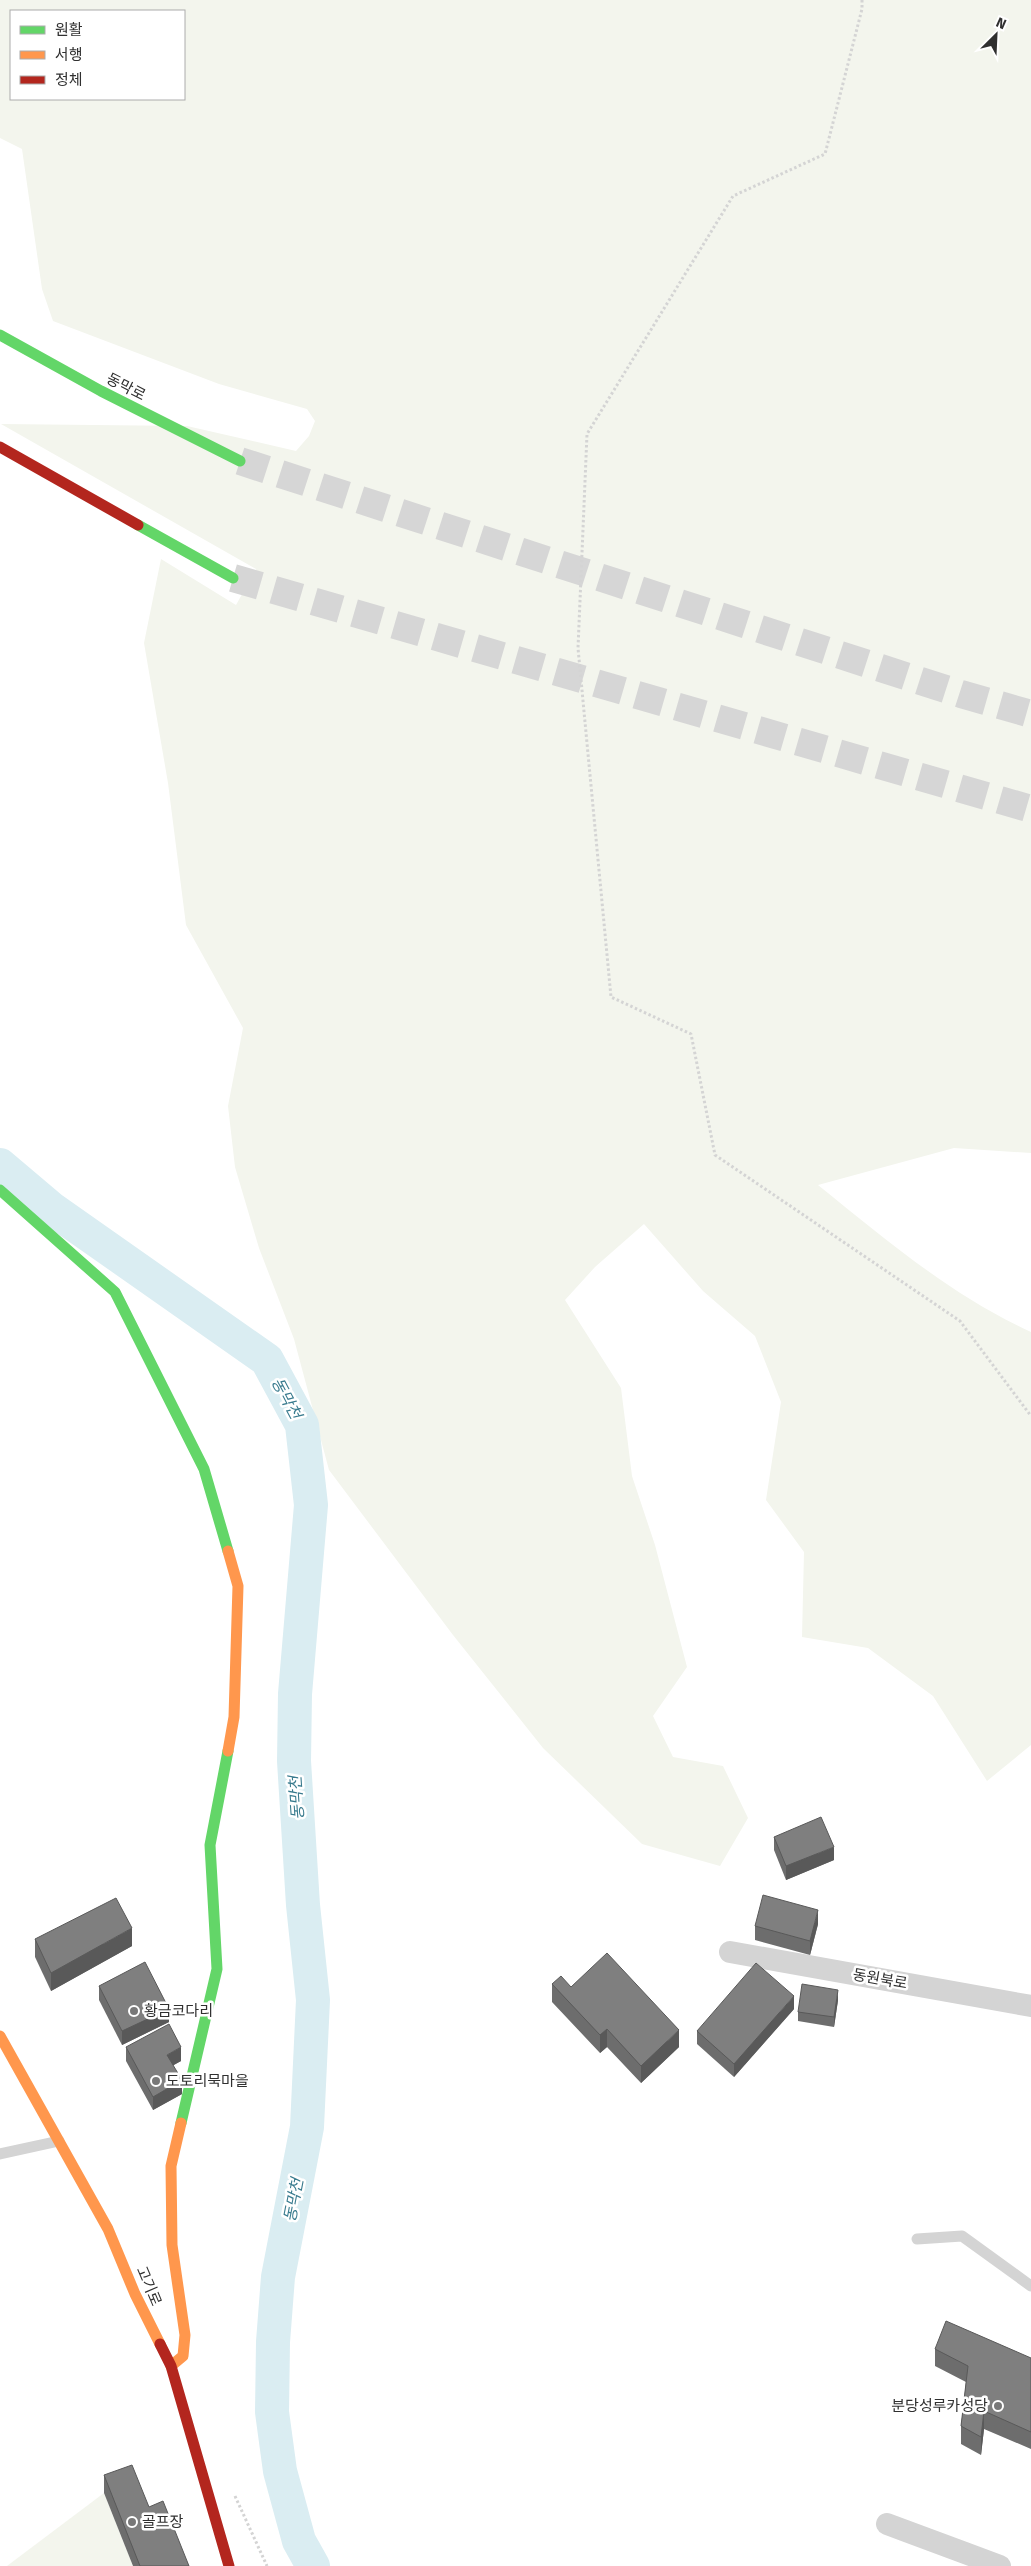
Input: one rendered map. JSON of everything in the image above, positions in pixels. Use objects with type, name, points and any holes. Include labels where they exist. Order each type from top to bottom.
[{"type":"street","name":"동막로","points":[[0,335],[101,392],[240,461]]},
{"type":"street","points":[[0,447],[233,578]]},
{"type":"street","points":[[0,1190],[115,1292],[204,1469],[238,1586],[234,1717],[210,1845],[217,1969],[170,2166],[172,2245],[185,2335],[183,2356],[171,2366]]},
{"type":"street","name":"동원북로","points":[[730,1952],[1031,2006]]},
{"type":"street","name":"고기로","points":[[0,2036],[108,2229],[135,2294],[171,2366],[229,2566]]},
{"type":"street","points":[[887,2524],[1000,2566]]},
{"type":"lane","points":[[0,2154],[60,2141]]},
{"type":"lane","points":[[917,2238],[962,2236],[1031,2286]]},
{"type":"path","points":[[862,0],[862,9],[825,154],[733,196],[587,434],[578,648],[611,997],[691,1034],[715,1156],[960,1321],[1031,1416]]},
{"type":"shaded area","points":[[0,0],[1031,0],[1031,1153],[954,1148],[818,1185],[894,1246],[947,1284],[1002,1318],[1031,1332],[1031,1745],[987,1781],[933,1696],[868,1648],[802,1637],[804,1552],[766,1500],[781,1402],[755,1336],[703,1291],[644,1224],[595,1267],[565,1300],[621,1388],[632,1476],[655,1545],[687,1667],[653,1716],[673,1757],[723,1766],[748,1818],[720,1866],[642,1844],[543,1748],[453,1635],[329,1470],[294,1339],[259,1248],[235,1167],[228,1106],[243,1028],[186,925],[168,783],[144,643],[161,559],[236,605],[256,569],[1,424],[187,426],[296,451],[309,436],[315,421],[307,409],[219,384],[53,321],[42,289],[22,149],[0,138]]},
{"type":"shaded area","name":"골프장","points":[[104,2493],[133,2566],[7,2566]]},
{"type":"building","points":[[821,1817],[834,1847],[786,1866],[774,1837]]},
{"type":"building","points":[[763,1895],[818,1910],[810,1941],[755,1926]]},
{"type":"building","points":[[116,1898],[132,1928],[51,1973],[35,1939]]},
{"type":"building","points":[[607,1953],[679,2030],[641,2066],[607,2029],[600,2035],[552,1984],[561,1976],[571,1987]]},
{"type":"building","name":"황금코다리","points":[[145,1962],[169,2009],[122,2031],[99,1986]]},
{"type":"building","points":[[756,1963],[794,1996],[734,2064],[697,2031]]},
{"type":"building","points":[[802,1984],[838,1990],[834,2017],[798,2012]]},
{"type":"building","name":"도토리묵마을","points":[[169,2024],[181,2047],[167,2055],[182,2080],[153,2097],[126,2047]]},
{"type":"building","name":"분당성루카성당","points":[[946,2321],[1031,2358],[1031,2432],[984,2411],[981,2437],[961,2426],[968,2366],[935,2349]]},
{"type":"building","name":"골프장","points":[[132,2465],[149,2507],[163,2501],[189,2566],[140,2566],[104,2475]]},
{"type":"waterway","name":"동막천","points":[[0,1165],[52,1209],[267,1360],[302,1425],[311,1505],[295,1694],[294,1761],[303,1905],[313,2000],[307,2127],[278,2277],[273,2342],[272,2412],[280,2471],[299,2541],[313,2566]]},
{"type":"tunnel","points":[[240,461],[961,694],[1031,714]]},
{"type":"tunnel","points":[[233,578],[1031,809]]},
{"type":"traffic: fast","points":[[0,335],[101,391],[240,461]]},
{"type":"traffic: fast","points":[[138,525],[233,578]]},
{"type":"traffic: fast","points":[[0,1190],[115,1292],[204,1469],[228,1551]]},
{"type":"traffic: fast","points":[[181,2123],[217,1969],[210,1845],[228,1751]]},
{"type":"traffic: slow","points":[[228,1551],[238,1586],[234,1717],[228,1751]]},
{"type":"traffic: slow","points":[[0,2036],[108,2229],[135,2294],[160,2344]]},
{"type":"traffic: slow","points":[[171,2366],[183,2356],[185,2335],[172,2245],[171,2166],[181,2123]]},
{"type":"traffic: jam","points":[[0,447],[138,525]]},
{"type":"traffic: jam","points":[[160,2344],[171,2366],[229,2566]]},
{"type":"place","name":"황금코다리","points":[[134,2011]]},
{"type":"place","name":"도토리묵마을","points":[[156,2081]]},
{"type":"place","name":"분당성루카성당","points":[[998,2406]]},
{"type":"place","name":"골프장","points":[[132,2522]]}]
